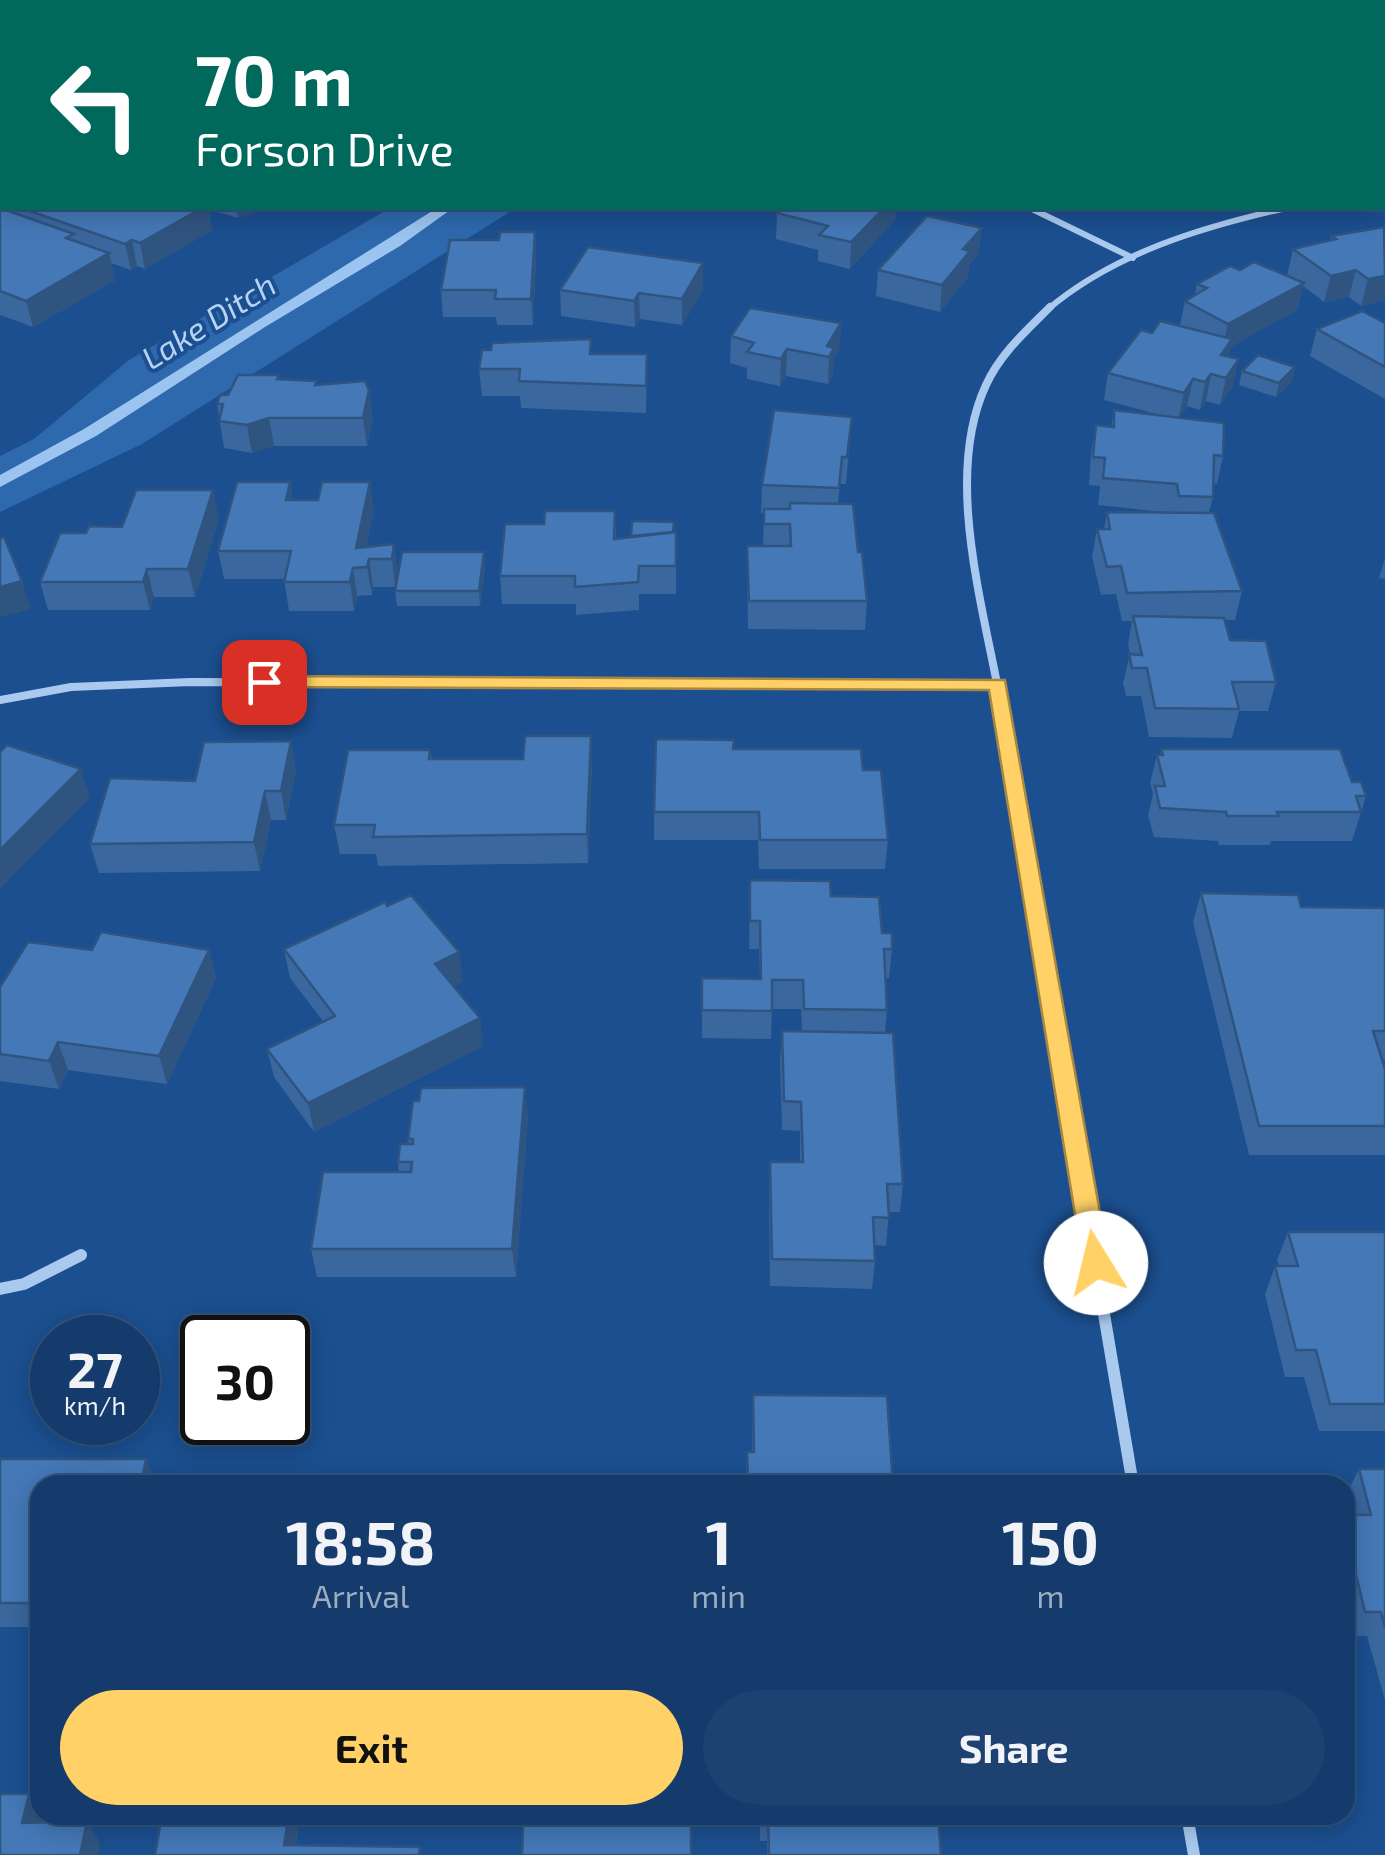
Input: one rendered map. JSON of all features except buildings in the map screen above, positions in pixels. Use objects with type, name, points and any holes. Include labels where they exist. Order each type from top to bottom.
[{"type":"street","points":[[1034,210],[1132,258]]},
{"type":"street","points":[[1131,1475],[970,525],[970,432],[984,390],[1022,334],[1077,290],[1132,258],[1214,226],[1278,210]]},
{"type":"street","points":[[0,700],[71,688],[172,682],[998,684]]},
{"type":"street","points":[[0,1289],[24,1284],[80,1255]]},
{"type":"street","points":[[1189,1825],[1194,1855]]},
{"type":"shaded area","points":[[387,210],[513,210],[142,444],[0,512],[0,456],[34,439],[129,360]]},
{"type":"waterway","name":"Lake Ditch","points":[[0,482],[90,432],[443,210]]},
{"type":"route","points":[[264,682],[998,684],[1096,1263]]}]
